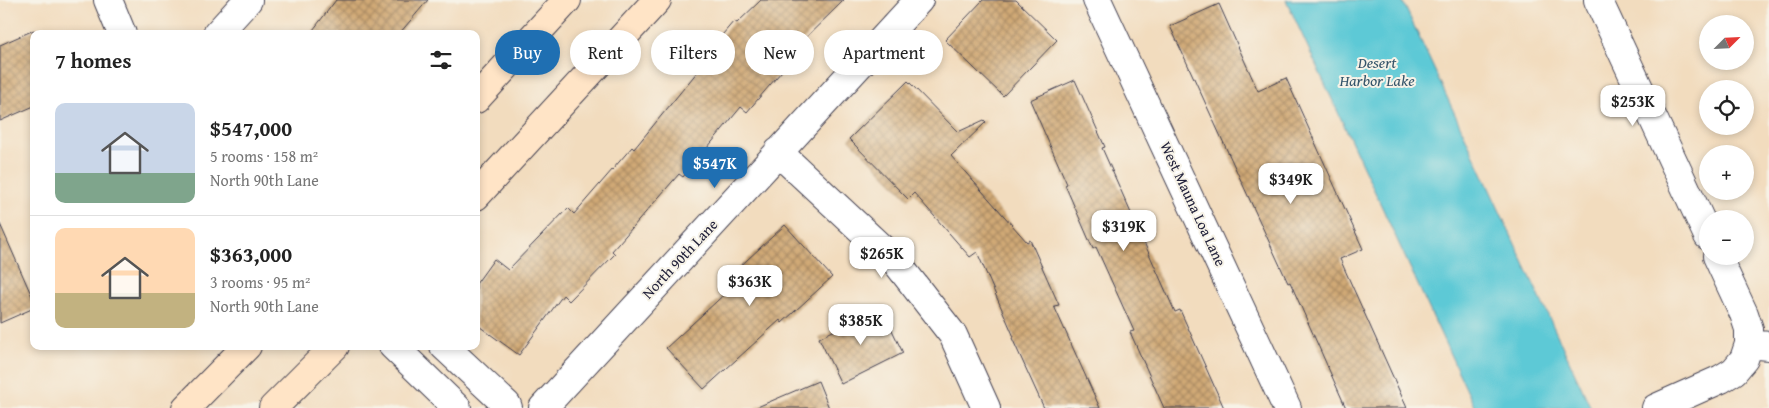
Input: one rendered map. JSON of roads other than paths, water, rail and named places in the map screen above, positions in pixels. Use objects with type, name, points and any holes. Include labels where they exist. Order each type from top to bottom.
[{"type":"main road","points":[[480,95],[567,0]]},
{"type":"main road","points":[[480,192],[657,0]]},
{"type":"main road","points":[[186,408],[243,350]]},
{"type":"main road","points":[[274,408],[331,350]]},
{"type":"street","points":[[108,0],[120,30]]},
{"type":"street","points":[[221,30],[248,0]]},
{"type":"street","name":"North 90th Lane","points":[[543,408],[919,0]]},
{"type":"street","name":"West Mauna Loa Lane","points":[[1097,0],[1287,408]]},
{"type":"street","points":[[1598,0],[1699,217]]},
{"type":"street","points":[[778,152],[896,262],[953,335],[984,407]]},
{"type":"street","points":[[1656,408],[1721,379],[1734,371],[1759,345],[1749,329],[1721,265]]},
{"type":"street","points":[[397,350],[457,408]]},
{"type":"street","points":[[448,350],[508,405],[508,408]]},
{"type":"water","name":"Desert Harbor Lake","points":[[1286,0],[1402,0],[1591,408],[1475,408]]}]
